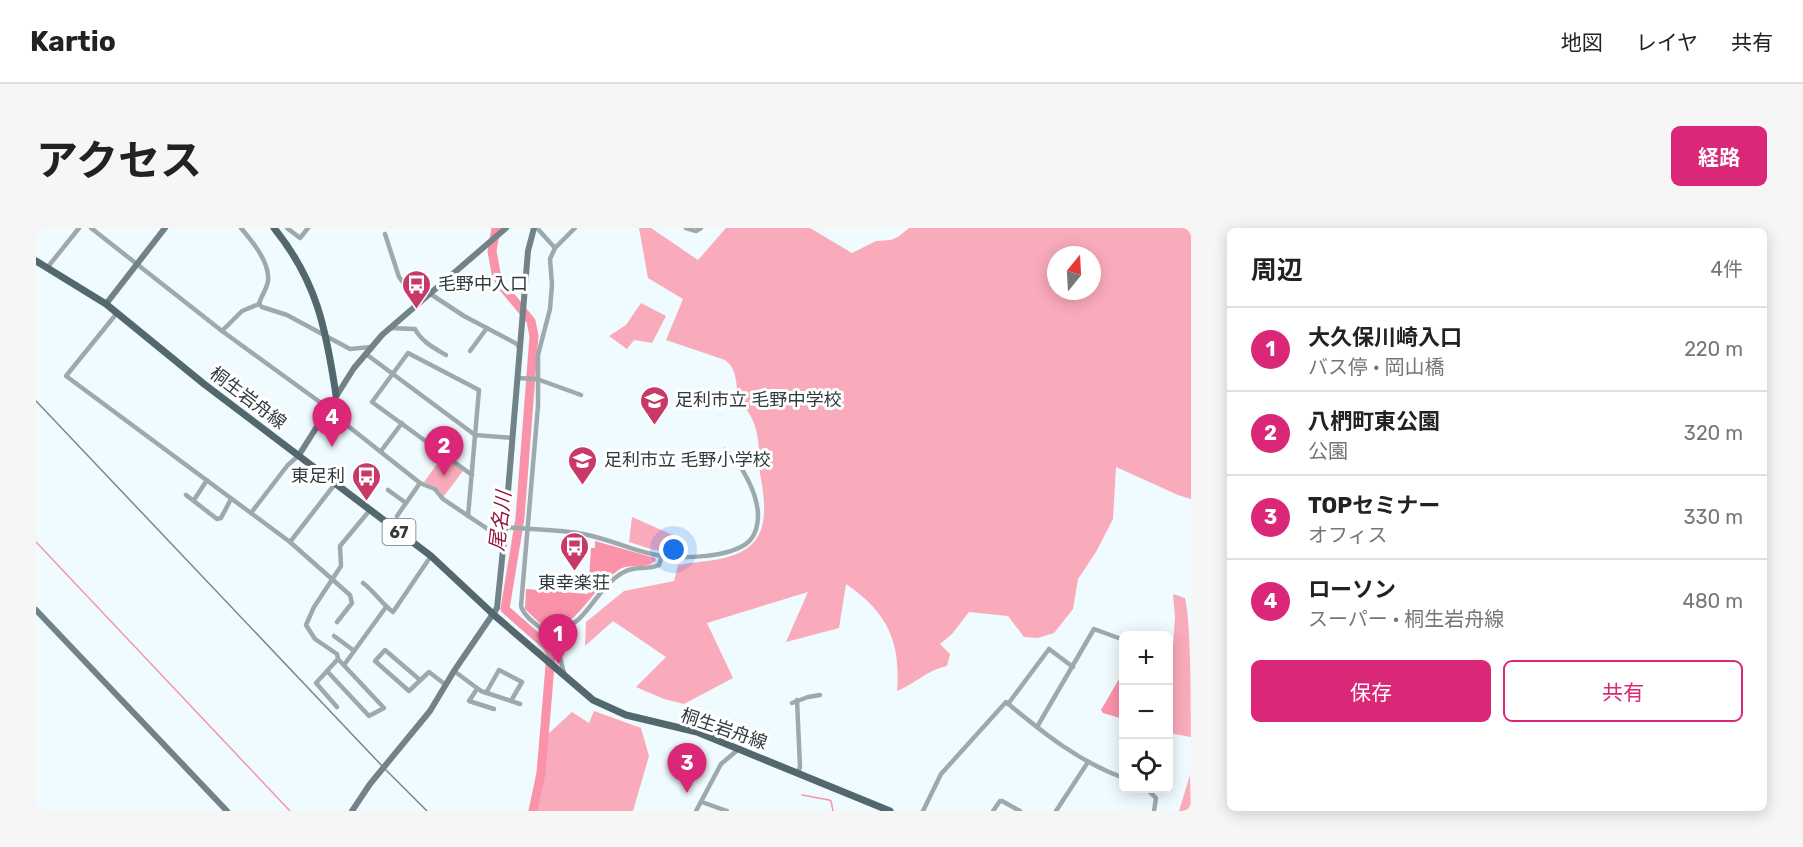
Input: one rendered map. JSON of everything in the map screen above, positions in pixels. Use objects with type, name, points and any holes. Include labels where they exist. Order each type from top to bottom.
[{"type":"main road","points":[[274,228],[295,256],[318,306],[326,336],[336,395]]},
{"type":"main road","name":"桐生岩舟線","points":[[36,261],[106,304],[204,384],[431,556],[584,694],[616,712],[697,732],[890,811]]},
{"type":"street","points":[[47,268],[79,228]]},
{"type":"street","points":[[91,228],[222,331],[328,408],[420,483],[435,489],[443,499],[504,540]]},
{"type":"street","points":[[106,304],[165,228]]},
{"type":"street","points":[[222,331],[242,311],[259,304],[268,282],[268,274],[261,258],[241,228]]},
{"type":"street","points":[[287,228],[300,238],[308,228]]},
{"type":"street","points":[[251,513],[287,466],[299,455],[354,368],[372,347],[429,293],[506,228]]},
{"type":"street","points":[[352,811],[370,784],[422,722],[454,671],[494,615],[499,598],[504,540],[509,527],[513,438],[520,378],[519,348],[528,251],[536,228],[555,248]]},
{"type":"street","points":[[566,678],[558,650],[550,636],[521,610],[525,528],[538,406],[535,379],[538,355],[550,309],[552,285],[550,259],[555,248],[575,228]]},
{"type":"street","points":[[686,228],[696,231],[701,228]]},
{"type":"street","points":[[385,234],[399,277],[418,303]]},
{"type":"street","points":[[429,293],[517,344],[519,348]]},
{"type":"street","points":[[259,304],[287,315],[350,349],[372,347]]},
{"type":"street","points":[[117,313],[66,376],[290,542],[353,599],[337,622]]},
{"type":"street","points":[[390,328],[414,329],[418,336],[430,346],[446,355]]},
{"type":"street","points":[[470,351],[487,328]]},
{"type":"street","points":[[468,516],[472,475],[478,390],[408,353],[372,402],[472,475]]},
{"type":"street","points":[[366,354],[475,435],[513,438]]},
{"type":"street","points":[[520,378],[535,379],[581,395]]},
{"type":"street","points":[[381,451],[402,423]]},
{"type":"street","points":[[509,527],[589,535],[662,556],[721,554],[742,547],[752,538],[758,522],[755,498],[735,459],[725,450]]},
{"type":"street","points":[[194,501],[207,480]]},
{"type":"street","points":[[397,516],[420,483]]},
{"type":"street","points":[[290,542],[335,484]]},
{"type":"street","points":[[388,490],[406,503]]},
{"type":"street","points":[[186,495],[217,519],[221,518],[231,499]]},
{"type":"street","points":[[327,671],[369,716],[384,708],[338,659],[337,654],[315,639],[306,625],[314,607],[341,566],[340,546],[370,510]]},
{"type":"street","points":[[363,583],[375,592],[378,600],[393,612],[431,556]]},
{"type":"street","points":[[550,636],[578,620],[607,584],[633,568],[653,568],[658,565],[662,556]]},
{"type":"street","points":[[344,665],[386,607]]},
{"type":"street","points":[[36,610],[227,811]]},
{"type":"street","points":[[1037,727],[1094,629],[1119,638]]},
{"type":"street","points":[[334,636],[353,650]]},
{"type":"street","points":[[1008,704],[1049,649],[1073,667]]},
{"type":"street","points":[[420,680],[385,650],[375,661],[409,691],[429,672],[446,685]]},
{"type":"street","points":[[337,706],[316,683],[338,659]]},
{"type":"street","points":[[486,693],[499,670],[522,682],[511,701]]},
{"type":"street","points":[[454,671],[477,689],[520,704]]},
{"type":"street","points":[[477,689],[469,701],[494,709]]},
{"type":"street","points":[[798,772],[800,767],[795,701],[820,695]]},
{"type":"street","points":[[924,811],[941,774],[1006,702],[1048,736],[1088,762],[1119,776]]},
{"type":"street","points":[[696,811],[721,764],[740,748]]},
{"type":"street","points":[[1056,811],[1088,762]]},
{"type":"street","points":[[1150,793],[1156,798],[1154,811]]},
{"type":"street","points":[[993,811],[1002,801],[1020,811]]},
{"type":"street","points":[[702,802],[727,811]]},
{"type":"shaded area","points":[[639,228],[651,228],[698,260],[726,228],[810,228],[852,253],[876,241],[898,237],[909,228],[1191,228],[1191,499],[1116,467],[1113,519],[1096,552],[1078,579],[1073,609],[1054,633],[1038,638],[1024,637],[1008,616],[969,612],[952,634],[940,644],[950,654],[947,666],[897,691],[896,657],[888,629],[872,606],[846,584],[839,628],[786,642],[808,592],[707,623],[733,678],[684,704],[664,699],[636,687],[666,657],[613,621],[585,646],[586,622],[624,591],[674,581],[678,565],[727,557],[745,550],[758,536],[764,518],[757,432],[752,418],[738,400],[736,378],[732,368],[725,360],[666,340],[683,299],[648,278]]},
{"type":"shaded area","points":[[641,303],[666,316],[652,343],[634,340],[627,349],[609,336],[626,325]]},
{"type":"shaded area","points":[[443,456],[463,471],[444,496],[436,487],[424,482]]},
{"type":"shaded area","points":[[632,517],[684,540],[679,553],[654,550],[629,542]]},
{"type":"shaded area","points":[[595,541],[656,560],[649,565],[620,569],[607,579],[574,617],[549,632],[525,609],[526,589],[588,594],[591,548],[595,548]]},
{"type":"shaded area","points":[[1173,594],[1185,598],[1187,609],[1191,737],[1173,734],[1175,617]]},
{"type":"shaded area","points":[[1119,679],[1119,718],[1103,713],[1101,710]]},
{"type":"shaded area","points":[[594,711],[641,728],[649,756],[633,811],[535,811],[543,773],[547,735],[572,712],[589,723]]},
{"type":"shaded area","points":[[1190,775],[1191,811],[1179,811]]},
{"type":"waterway","name":"尾名川","points":[[496,228],[492,251],[496,273],[502,286],[531,321],[534,336],[520,518],[505,609],[547,646],[551,654],[541,773],[533,811]]},
{"type":"waterway","points":[[36,542],[290,811]]},
{"type":"waterway","name":"尾名川","points":[[543,642],[546,638]]},
{"type":"waterway","points":[[802,795],[831,801],[833,811]]},
{"type":"railway","points":[[36,401],[427,811]]},
{"type":"place","name":"毛野中入口","points":[[417,310]]},
{"type":"place","name":"足利市立 毛野中学校","points":[[654,426]]},
{"type":"place","name":"ローソン","points":[[332,447]]},
{"type":"place","name":"八椚町東公園","points":[[444,476]]},
{"type":"place","name":"足利市立 毛野小学校","points":[[583,486]]},
{"type":"place","name":"東足利","points":[[366,502]]},
{"type":"place","name":"東幸楽荘","points":[[574,572]]},
{"type":"place","name":"大久保川崎入口","points":[[558,664]]},
{"type":"place","name":"TOPセミナー","points":[[687,793]]}]
